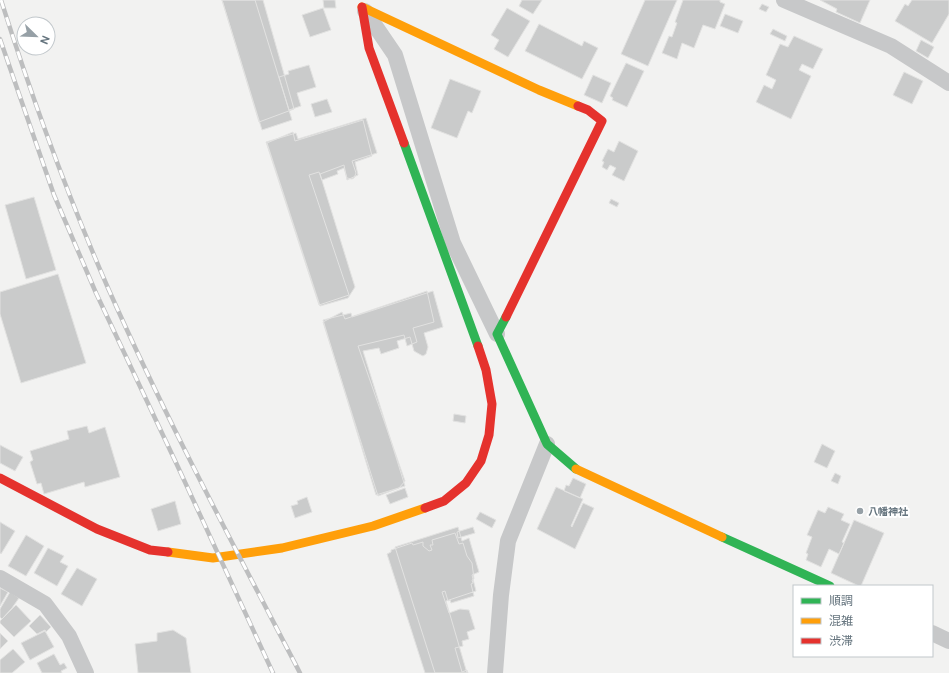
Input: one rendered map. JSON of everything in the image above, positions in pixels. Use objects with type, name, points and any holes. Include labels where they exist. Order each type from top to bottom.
[{"type":"street","points":[[784,0],[892,46],[949,83]]},
{"type":"street","points":[[0,478],[97,529],[150,550],[213,558],[282,548],[373,526],[444,501],[466,483],[482,461],[489,435],[492,404],[486,370],[369,48],[362,2]]},
{"type":"street","points":[[362,2],[395,55],[453,243],[497,334],[547,444],[577,470],[828,585]]},
{"type":"street","points":[[362,2],[539,90],[588,110],[602,121],[497,334]]},
{"type":"street","points":[[495,673],[501,595],[508,541],[547,444]]},
{"type":"street","points":[[0,578],[45,604],[69,636],[86,673]]},
{"type":"street","points":[[933,633],[949,640]]},
{"type":"building","points":[[222,0],[263,0],[294,109],[259,122]]},
{"type":"building","points":[[222,0],[255,0],[292,120],[262,130]]},
{"type":"building","points":[[323,0],[335,0],[336,8],[324,8]]},
{"type":"building","points":[[522,0],[542,0],[533,14],[519,6]]},
{"type":"building","points":[[645,0],[677,0],[648,66],[621,54]]},
{"type":"building","points":[[683,0],[720,0],[720,2],[725,4],[715,29],[703,25],[694,48],[682,43],[677,59],[662,53],[669,36],[672,37],[677,23],[675,22]]},
{"type":"building","points":[[820,0],[870,0],[860,23],[836,12],[837,9]]},
{"type":"building","points":[[912,0],[949,0],[949,14],[932,43],[895,21],[905,4],[908,6]]},
{"type":"building","points":[[762,4],[769,7],[766,12],[759,9]]},
{"type":"building","points":[[323,8],[331,30],[310,37],[302,15]]},
{"type":"building","points":[[507,8],[530,21],[508,57],[494,49],[499,40],[491,35]]},
{"type":"building","points":[[725,14],[743,21],[738,33],[720,26]]},
{"type":"building","points":[[539,24],[582,46],[584,41],[598,48],[582,79],[525,51]]},
{"type":"building","points":[[773,29],[787,36],[785,41],[770,34]]},
{"type":"building","points":[[794,36],[823,49],[813,69],[802,64],[799,70],[811,76],[791,119],[756,102],[764,85],[772,89],[776,80],[766,75],[780,44],[788,47]]},
{"type":"building","points":[[921,40],[934,47],[928,58],[916,51]]},
{"type":"building","points":[[626,63],[644,71],[627,107],[612,100],[613,98],[610,96]]},
{"type":"building","points":[[309,65],[316,87],[297,93],[301,106],[289,110],[279,77],[289,74],[288,71]]},
{"type":"building","points":[[904,72],[923,81],[912,104],[893,95]]},
{"type":"building","points":[[593,75],[611,83],[602,103],[584,95]]},
{"type":"building","points":[[450,79],[481,91],[472,113],[468,111],[457,138],[431,128]]},
{"type":"building","points":[[327,99],[332,112],[315,117],[311,104]]},
{"type":"building","points":[[366,118],[377,153],[352,161],[356,173],[354,178],[347,178],[344,168],[337,171],[338,174],[322,180],[319,172],[309,175],[349,295],[319,305],[266,142],[296,133],[298,139]]},
{"type":"building","points":[[363,120],[372,156],[355,162],[358,175],[347,180],[344,165],[320,174],[355,287],[348,298],[320,306],[267,143],[293,132],[295,141]]},
{"type":"building","points":[[619,141],[638,151],[624,181],[612,175],[616,168],[610,165],[607,170],[602,167],[604,162],[602,161],[608,149],[614,152]]},
{"type":"building","points":[[34,197],[56,270],[26,279],[5,205]]},
{"type":"building","points":[[611,199],[619,203],[617,207],[609,203]]},
{"type":"building","points":[[58,274],[86,363],[21,383],[0,314],[0,292]]},
{"type":"building","points":[[427,291],[434,322],[413,328],[417,342],[407,346],[404,335],[358,346],[405,481],[399,488],[378,496],[323,322],[342,312],[345,319]]},
{"type":"building","points":[[433,291],[443,327],[424,333],[428,347],[426,354],[423,356],[414,351],[410,337],[397,341],[399,348],[381,354],[379,348],[363,351],[405,486],[376,495],[323,320],[351,313],[352,317]]},
{"type":"building","points":[[454,414],[466,416],[465,423],[453,421]]},
{"type":"building","points":[[87,426],[89,433],[105,427],[120,477],[85,487],[84,482],[44,494],[41,483],[37,484],[30,462],[33,460],[30,451],[69,439],[67,431]]},
{"type":"building","points":[[822,444],[835,451],[827,468],[814,462]]},
{"type":"building","points":[[0,445],[23,457],[15,471],[0,463]]},
{"type":"building","points":[[835,473],[841,476],[838,484],[831,481]]},
{"type":"building","points":[[573,478],[586,484],[580,498],[564,491],[566,485],[569,486]]},
{"type":"building","points":[[556,487],[583,499],[571,526],[572,527],[583,503],[594,508],[575,549],[537,529]]},
{"type":"building","points":[[405,488],[408,497],[390,504],[386,495]]},
{"type":"building","points":[[307,497],[312,512],[295,518],[291,506],[298,504],[297,501]]},
{"type":"building","points":[[175,501],[181,524],[158,531],[151,509]]},
{"type":"building","points":[[828,507],[844,514],[841,520],[850,524],[842,542],[844,543],[839,554],[829,549],[821,567],[806,560],[808,554],[806,553],[812,537],[807,535],[818,510],[825,513]]},
{"type":"building","points":[[480,512],[496,520],[492,528],[476,519]]},
{"type":"building","points":[[854,520],[884,533],[861,585],[857,585],[831,573]]},
{"type":"building","points":[[0,522],[15,531],[1,554],[0,553]]},
{"type":"building","points":[[458,527],[462,541],[469,538],[479,572],[472,575],[476,591],[446,601],[467,673],[435,673],[395,547]]},
{"type":"building","points":[[473,527],[475,533],[458,538],[457,532]]},
{"type":"building","points":[[455,533],[459,544],[463,543],[467,556],[472,563],[474,579],[472,580],[473,583],[471,584],[474,596],[451,603],[450,600],[448,601],[445,591],[442,592],[449,613],[460,609],[469,610],[475,629],[467,632],[469,639],[462,641],[463,646],[455,648],[462,672],[467,670],[468,673],[425,673],[387,554],[391,552],[391,550],[412,543],[413,545],[423,542],[423,546],[429,551],[432,550],[430,545],[433,545],[432,540]]},
{"type":"building","points":[[26,535],[44,546],[26,576],[8,566]]},
{"type":"building","points":[[48,548],[64,556],[60,562],[68,566],[57,586],[34,573]]},
{"type":"building","points":[[77,568],[97,579],[82,606],[61,594]]},
{"type":"building","points":[[0,588],[8,592],[0,606]]},
{"type":"building","points":[[10,592],[19,598],[2,619],[0,617],[0,609]]},
{"type":"building","points":[[16,605],[31,621],[14,637],[0,623],[0,621]]},
{"type":"building","points":[[40,615],[51,627],[46,632],[45,630],[37,634],[29,626]]},
{"type":"building","points":[[173,630],[186,638],[191,673],[138,673],[135,644],[157,641],[157,633]]},
{"type":"building","points":[[45,631],[54,647],[30,660],[21,643]]},
{"type":"building","points":[[0,633],[8,641],[0,649]]},
{"type":"building","points":[[13,649],[25,662],[12,673],[0,673],[0,660]]},
{"type":"building","points":[[54,654],[60,665],[64,663],[67,668],[61,671],[62,673],[42,673],[37,663]]},
{"type":"railway","points":[[1,0],[51,146],[78,217],[108,288],[153,386],[300,673]]},
{"type":"railway","points":[[0,39],[54,195],[96,293],[273,673]]},
{"type":"traffic: fast","points":[[404,143],[478,346]]},
{"type":"traffic: fast","points":[[506,317],[497,334],[547,444],[576,469]]},
{"type":"traffic: fast","points":[[722,537],[828,585]]},
{"type":"traffic: slow","points":[[362,7],[539,90],[578,106]]},
{"type":"traffic: slow","points":[[576,469],[722,537]]},
{"type":"traffic: slow","points":[[168,552],[213,558],[282,548],[373,526],[425,508]]},
{"type":"traffic: jam","points":[[362,7],[369,48],[404,143]]},
{"type":"traffic: jam","points":[[506,317],[602,121],[588,110],[578,106]]},
{"type":"traffic: jam","points":[[425,508],[444,501],[466,483],[481,461],[489,435],[492,404],[486,370],[478,346]]},
{"type":"traffic: jam","points":[[0,478],[97,529],[150,550],[168,552]]},
{"type":"place","name":"八幡神社","points":[[860,511]]}]
